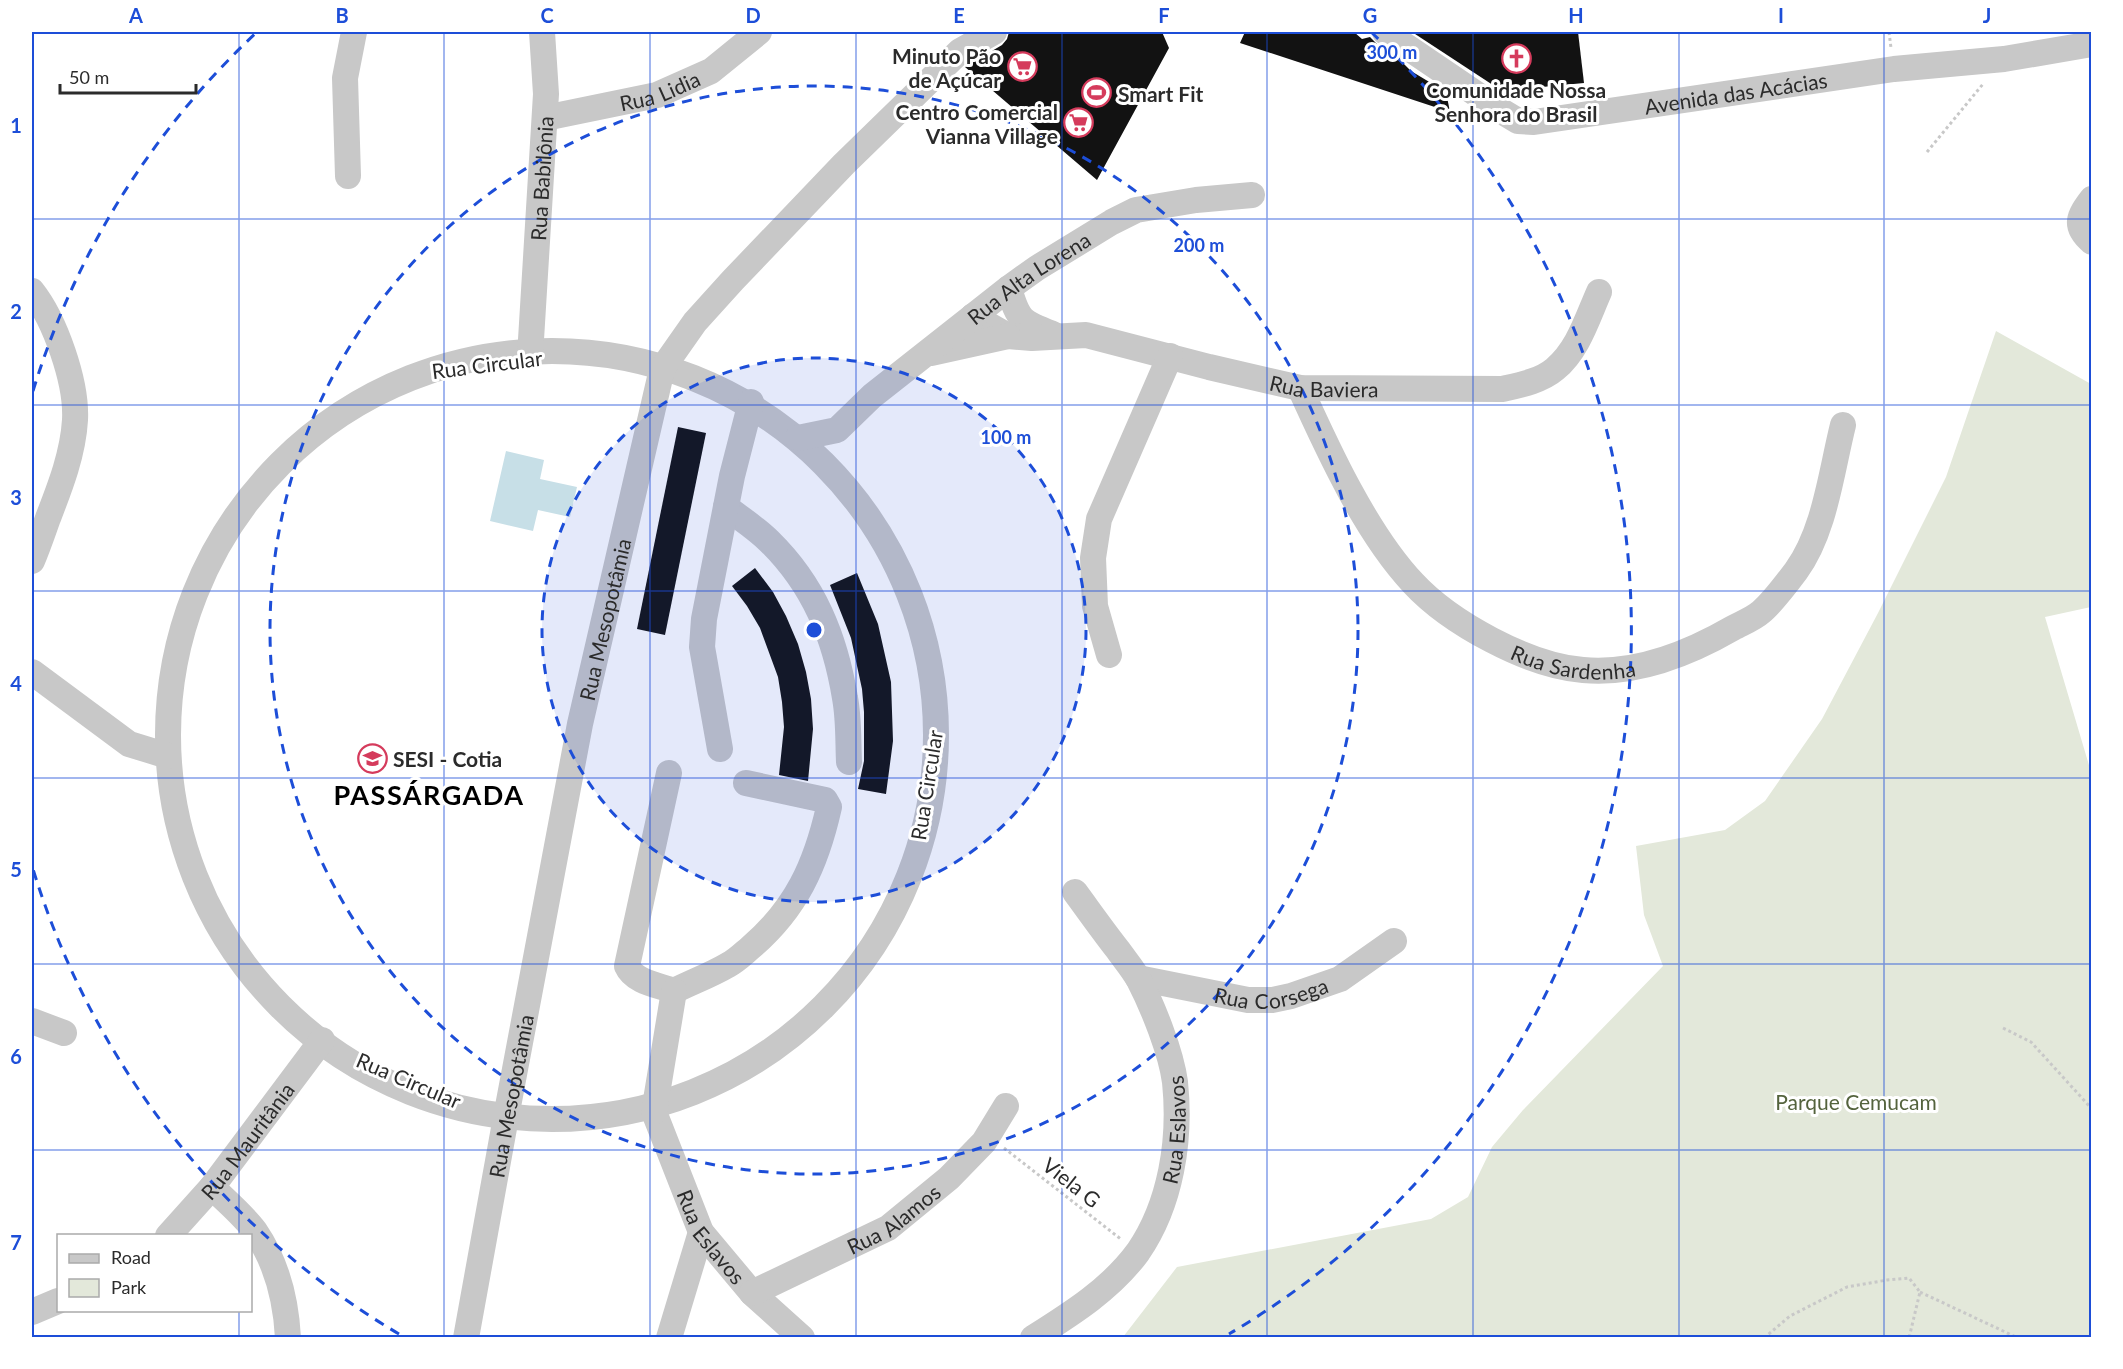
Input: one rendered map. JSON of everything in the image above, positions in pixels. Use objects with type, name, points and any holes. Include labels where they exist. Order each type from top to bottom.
[{"type":"street","points":[[348,176],[345,78],[354,32]]},
{"type":"street","name":"Rua Babilônia","points":[[530,356],[546,94],[542,32]]},
{"type":"street","name":"Rua Lidia","points":[[545,118],[657,95],[711,71],[759,32]]},
{"type":"street","name":"Rua Mesopotâmia","points":[[466,1338],[580,724],[662,369],[695,322],[844,164],[960,51],[994,32]]},
{"type":"street","name":"Avenida das Acácias","points":[[1398,35],[1503,112],[1518,121],[1534,122],[1894,69],[2004,59],[2091,44]]},
{"type":"street","name":"Rua Alta Lorena","points":[[837,430],[872,396],[1009,288],[1112,222],[1136,210],[1196,200],[1252,195]]},
{"type":"street","points":[[2091,199],[2082,212],[2079,224],[2084,235],[2091,242]]},
{"type":"street","points":[[1009,288],[1019,317],[1029,324],[1056,335]]},
{"type":"street","points":[[32,291],[57,334],[73,391],[75,419],[71,451],[32,561]]},
{"type":"street","name":"Rua Baviera","points":[[925,354],[1008,336],[1032,338],[1086,335],[1300,388],[1503,389],[1530,382],[1554,370],[1578,343],[1599,292]]},
{"type":"street","name":"Rua Baviera","points":[[974,316],[1008,336]]},
{"type":"street","name":"Rua Circular","points":[[530,356],[608,357],[662,369],[724,388],[751,402],[798,438],[868,518],[905,585],[923,627],[936,690],[936,747],[923,826],[911,870],[883,933],[860,968],[826,1006],[782,1042],[728,1077],[654,1112],[593,1119],[506,1118],[385,1074],[322,1040],[280,1006],[220,930],[198,885],[176,820],[168,756],[172,684],[184,624],[219,536],[239,506],[306,438],[340,412],[368,397],[405,378],[443,366],[530,356]]},
{"type":"street","points":[[1109,655],[1095,606],[1093,558],[1099,519],[1170,356]]},
{"type":"street","name":"Rua Sardenha","points":[[1300,388],[1351,491],[1382,544],[1413,584],[1458,622],[1538,661],[1583,670],[1640,668],[1704,645],[1761,613],[1797,570],[1817,533],[1843,425]]},
{"type":"street","points":[[720,749],[702,647],[704,619],[726,507],[751,402]]},
{"type":"street","points":[[798,438],[837,430],[832,475]]},
{"type":"street","points":[[726,507],[768,540],[798,574],[815,601],[834,645],[846,700],[849,762]]},
{"type":"street","points":[[32,672],[129,744],[168,756]]},
{"type":"street","points":[[669,773],[627,966],[630,973],[637,978],[674,991],[730,964],[769,932],[790,908],[806,881],[824,833],[830,807],[825,800],[746,783]]},
{"type":"street","name":"Rua Eslavos","points":[[1033,1338],[1092,1298],[1115,1278],[1137,1252],[1157,1220],[1169,1184],[1176,1131],[1175,1082],[1168,1052],[1138,978],[1075,892]]},
{"type":"street","name":"Rua Corsega","points":[[1138,978],[1248,1000],[1272,999],[1291,996],[1340,979],[1394,941]]},
{"type":"street","points":[[654,1112],[674,991]]},
{"type":"street","points":[[32,1021],[64,1033]]},
{"type":"street","name":"Rua Mauritânia","points":[[170,1234],[212,1187],[322,1040]]},
{"type":"street","name":"Rua Alamos","points":[[752,1293],[888,1228],[950,1178],[988,1136],[1006,1106]]},
{"type":"street","name":"Rua Eslavos","points":[[654,1112],[702,1232],[752,1293],[802,1338]]},
{"type":"street","points":[[212,1187],[254,1230],[275,1268],[287,1313],[288,1338]]},
{"type":"street","points":[[669,1338],[702,1232]]},
{"type":"street","points":[[32,1312],[57,1301]]},
{"type":"path","points":[[1927,152],[2004,59]]},
{"type":"path","points":[[2003,1028],[2031,1042],[2091,1109]]},
{"type":"path","name":"Viela G","points":[[988,1136],[1137,1252]]},
{"type":"path","points":[[1764,1338],[1790,1316],[1847,1287],[1909,1278],[1920,1292],[2018,1338]]},
{"type":"path","points":[[1909,1338],[1920,1292]]},
{"type":"green space","name":"Parque Cemucam","points":[[1996,331],[2091,384],[2091,607],[2045,617],[2091,772],[2091,1337],[1123,1337],[1177,1267],[1431,1219],[1468,1197],[1492,1147],[1523,1110],[1663,966],[1644,915],[1636,846],[1725,830],[1765,801],[1822,719],[1946,477]]},
{"type":"water","points":[[506,451],[544,460],[540,479],[577,487],[570,517],[538,510],[533,531],[490,521]]},
{"type":"building","name":"Centro Comercial Vianna Village","points":[[1009,32],[1162,32],[1169,48],[1097,180],[965,67],[1002,45]]},
{"type":"building","points":[[1245,32],[1354,32],[1362,39],[1370,37],[1411,71],[1446,92],[1450,112],[1240,43]]},
{"type":"building","name":"Comunidade Nossa Senhora do Brasil","points":[[1412,32],[1578,32],[1584,83],[1502,91]]},
{"type":"building","points":[[678,427],[706,433],[665,635],[637,629]]},
{"type":"building","points":[[755,568],[773,592],[786,616],[798,644],[806,672],[813,729],[808,781],[779,775],[784,727],[778,677],[760,628],[732,586]]},
{"type":"building","points":[[857,573],[878,624],[891,682],[893,741],[886,794],[858,789],[864,761],[862,689],[851,638],[830,585]]},
{"type":"place","name":"Comunidade Nossa Senhora do Brasil","points":[[1516,58]]},
{"type":"place","name":"Minuto Pão de Açúcar","points":[[1022,67]]},
{"type":"place","name":"Smart Fit","points":[[1097,93]]},
{"type":"place","name":"Centro Comercial Vianna Village","points":[[1079,123]]},
{"type":"place","name":"SESI - Cotia","points":[[372,758]]},
{"type":"district","name":"PASSÁRGADA","points":[[429,794]]}]
